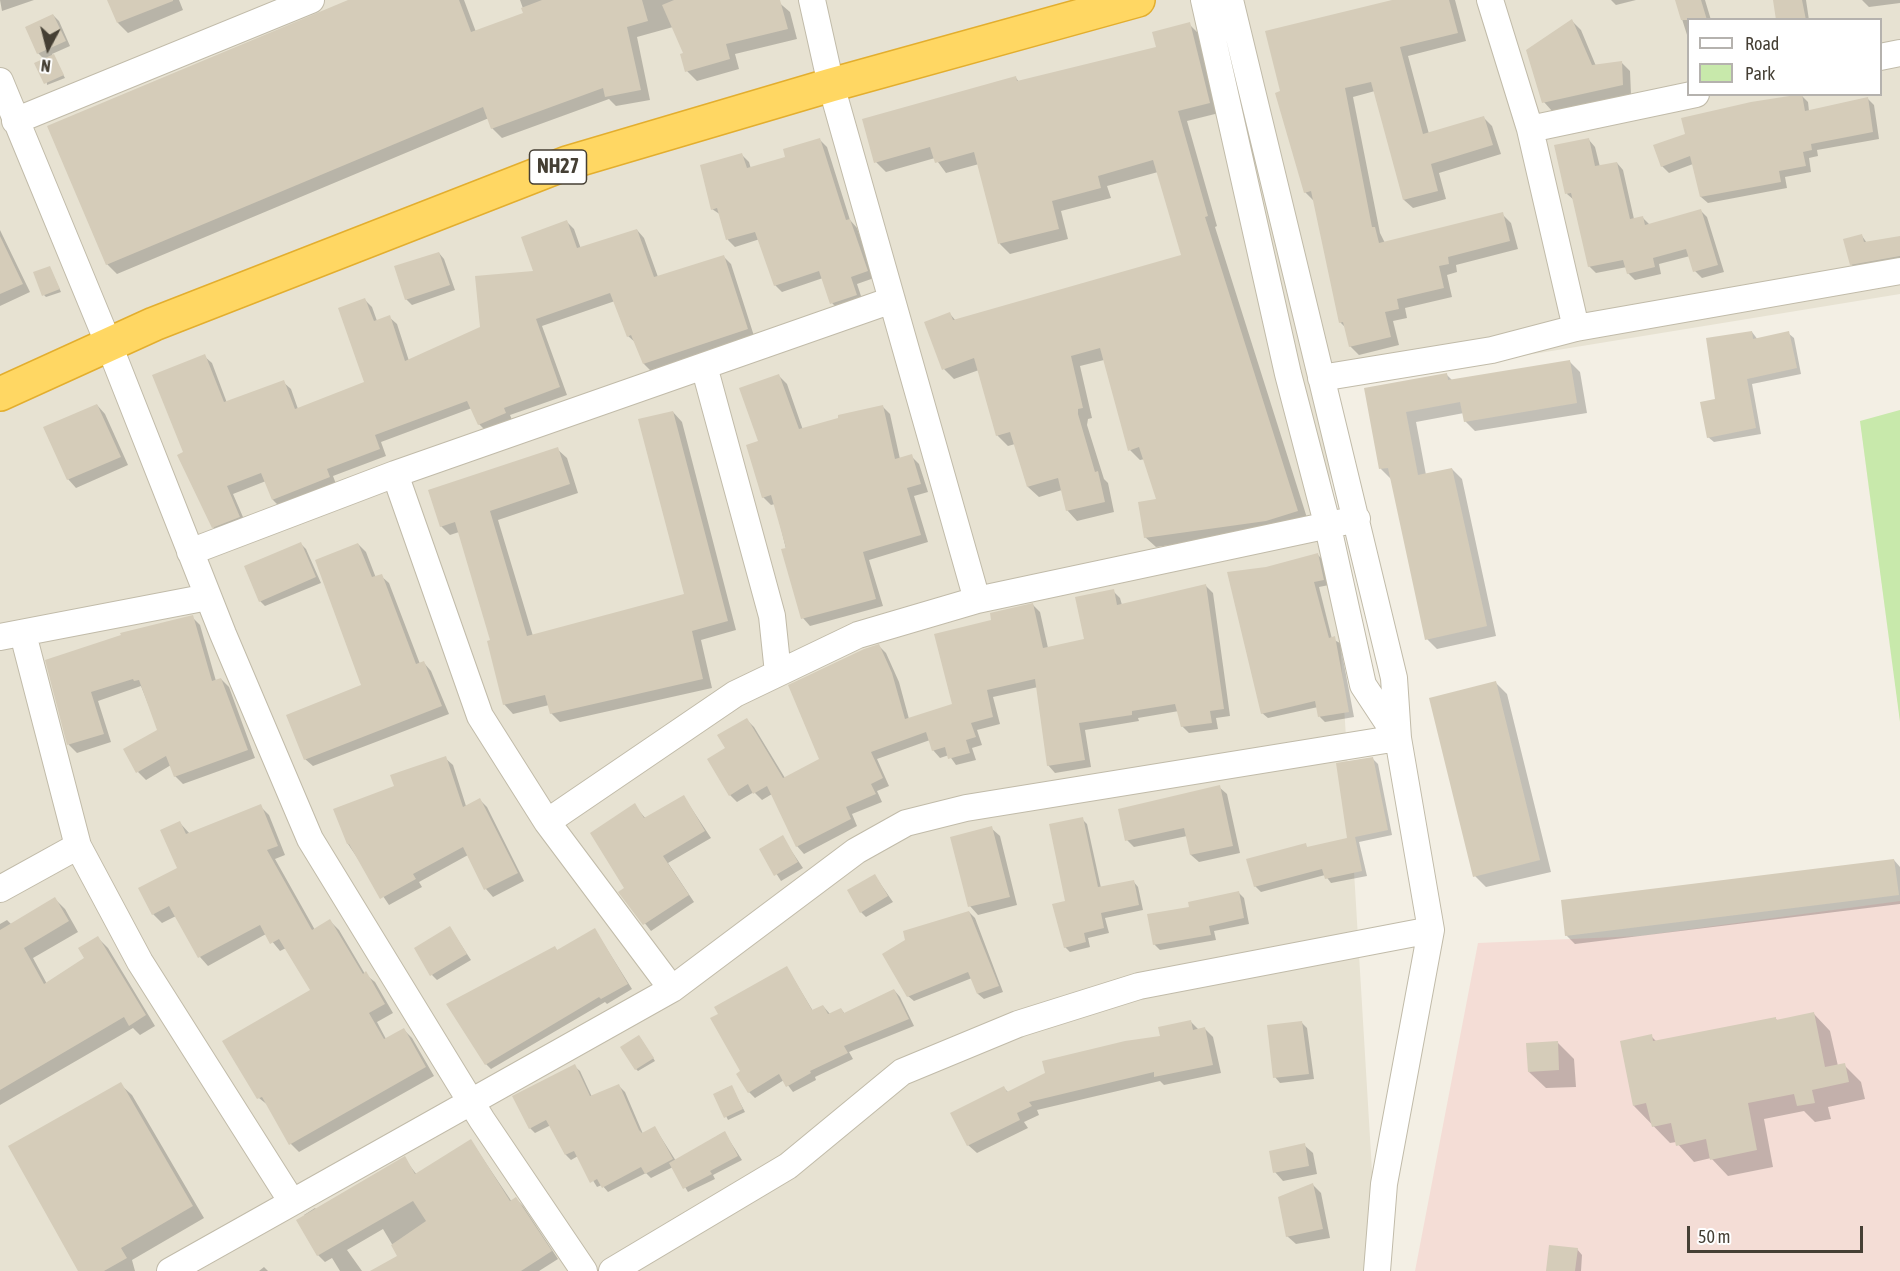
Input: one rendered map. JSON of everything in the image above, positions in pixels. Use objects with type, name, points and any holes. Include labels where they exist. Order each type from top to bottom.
[{"type":"highway","name":"NH27","points":[[0,394],[154,324],[567,163],[831,85],[1138,0]]},
{"type":"street","points":[[15,121],[311,0]]},
{"type":"street","points":[[812,0],[831,85],[977,600]]},
{"type":"street","points":[[1204,0],[1288,374],[1329,527],[1363,686],[1398,738]]},
{"type":"street","points":[[1230,0],[1394,678],[1398,738],[1431,930],[1384,1184],[1377,1271]]},
{"type":"street","points":[[1490,0],[1530,129],[1576,328]]},
{"type":"street","points":[[1882,57],[1900,53]]},
{"type":"street","points":[[0,81],[109,345],[208,597],[310,839],[471,1102],[584,1271]]},
{"type":"street","points":[[1530,129],[1687,96]]},
{"type":"street","points":[[1321,378],[1492,350],[1576,328],[1900,271]]},
{"type":"street","points":[[190,552],[395,474],[892,300]]},
{"type":"street","points":[[704,366],[772,616],[777,673]]},
{"type":"street","points":[[395,474],[480,716],[548,822],[672,989]]},
{"type":"street","points":[[548,822],[735,694],[858,635],[977,600],[1329,527],[1357,519]]},
{"type":"street","points":[[208,597],[12,635],[78,846],[140,962],[292,1202]]},
{"type":"street","points":[[170,1271],[672,989],[856,851],[906,823],[966,808],[1398,738]]},
{"type":"street","points":[[0,889],[78,846]]},
{"type":"street","points":[[612,1271],[788,1166],[902,1072],[1007,1028],[1139,986],[1431,930]]},
{"type":"shaded area","points":[[0,0],[1900,0],[1900,294],[1325,388],[1378,1271],[0,1271]]},
{"type":"shaded area","points":[[1900,901],[1900,1271],[1415,1271],[1478,943],[1639,936]]},
{"type":"green space","points":[[1900,410],[1900,722],[1860,421]]},
{"type":"building","points":[[107,0],[173,0],[173,1],[117,23]]},
{"type":"building","points":[[348,0],[459,0],[471,32],[523,13],[521,8],[542,0],[642,0],[648,21],[627,27],[641,90],[605,97],[603,88],[491,129],[483,107],[106,265],[47,126]]},
{"type":"building","points":[[674,0],[780,0],[788,29],[726,44],[730,59],[685,72],[680,54],[683,53],[662,5]]},
{"type":"building","points":[[1392,0],[1449,0],[1458,33],[1400,47],[1423,134],[1484,116],[1493,145],[1431,164],[1438,191],[1403,200],[1371,82],[1345,88],[1372,227],[1375,227],[1379,243],[1503,212],[1510,241],[1448,257],[1449,264],[1439,266],[1444,288],[1397,299],[1399,309],[1385,312],[1391,337],[1349,347],[1343,322],[1339,323],[1311,191],[1304,193],[1275,93],[1280,91],[1265,31]]},
{"type":"building","points":[[1675,0],[1701,0],[1706,18],[1681,20]]},
{"type":"building","points":[[1773,0],[1802,0],[1806,18],[1776,18]]},
{"type":"building","points":[[53,14],[66,41],[37,54],[25,27]]},
{"type":"building","points":[[1572,19],[1592,65],[1622,61],[1623,85],[1542,103],[1526,50]]},
{"type":"building","points":[[1190,22],[1210,103],[1178,111],[1208,216],[1205,217],[1298,511],[1266,521],[1144,538],[1138,502],[1156,499],[1139,447],[1128,451],[1100,348],[1071,356],[1083,408],[1078,409],[1078,414],[1095,472],[1098,471],[1105,502],[1066,511],[1058,478],[1027,487],[1010,432],[996,436],[974,358],[942,370],[924,322],[950,312],[953,320],[1181,255],[1153,160],[1098,176],[1101,188],[1052,201],[1059,229],[998,244],[974,152],[935,163],[930,147],[874,163],[862,119],[1016,76],[1017,81],[1156,47],[1152,32]]},
{"type":"building","points":[[54,54],[64,75],[44,84],[34,63]]},
{"type":"building","points":[[1802,96],[1805,111],[1868,97],[1873,132],[1811,144],[1812,150],[1803,152],[1806,166],[1779,171],[1781,182],[1700,197],[1690,156],[1661,167],[1653,145],[1685,134],[1681,118],[1751,102]]},
{"type":"building","points":[[820,138],[846,220],[850,219],[868,271],[851,277],[857,295],[830,304],[819,271],[774,286],[755,232],[726,240],[717,208],[711,210],[700,165],[742,153],[747,168],[785,157],[783,149]]},
{"type":"building","points":[[1589,138],[1595,166],[1617,162],[1630,219],[1643,216],[1645,225],[1701,209],[1718,265],[1693,272],[1686,249],[1653,258],[1655,267],[1627,274],[1623,260],[1588,267],[1571,193],[1565,194],[1554,145]]},
{"type":"building","points":[[567,220],[577,248],[637,229],[654,277],[724,255],[748,329],[643,364],[631,335],[627,337],[610,293],[536,319],[560,387],[504,408],[506,413],[478,425],[467,401],[375,435],[380,449],[327,469],[330,477],[272,500],[261,473],[227,486],[240,517],[212,528],[177,455],[183,452],[152,375],[205,354],[224,402],[284,380],[295,409],[364,382],[338,308],[365,298],[374,321],[390,315],[405,361],[480,327],[475,276],[533,271],[521,237]]},
{"type":"building","points":[[1862,234],[1864,242],[1900,236],[1900,256],[1850,265],[1843,239]]},
{"type":"building","points":[[0,236],[23,284],[0,294]]},
{"type":"building","points":[[439,252],[450,285],[405,300],[394,266]]},
{"type":"building","points":[[50,266],[60,289],[42,296],[33,272]]},
{"type":"building","points":[[1752,331],[1753,339],[1789,331],[1797,368],[1747,379],[1756,428],[1707,438],[1700,402],[1715,399],[1706,338]]},
{"type":"building","points":[[1570,360],[1577,403],[1464,422],[1460,402],[1406,412],[1418,475],[1452,468],[1487,626],[1425,640],[1388,468],[1379,469],[1364,388],[1447,373],[1448,380]]},
{"type":"building","points":[[779,374],[799,429],[838,418],[838,415],[883,405],[895,459],[912,454],[921,484],[907,488],[921,535],[863,552],[876,599],[801,619],[781,549],[786,548],[771,495],[762,498],[746,445],[758,441],[739,388]]},
{"type":"building","points":[[97,404],[121,457],[67,480],[43,427]]},
{"type":"building","points":[[673,411],[728,621],[692,631],[703,679],[550,714],[545,695],[503,705],[487,641],[490,640],[455,522],[440,527],[428,490],[558,447],[570,484],[490,511],[527,636],[684,594],[638,419]]},
{"type":"building","points":[[301,542],[316,577],[259,602],[244,566]]},
{"type":"building","points":[[358,543],[372,577],[382,574],[416,664],[424,661],[442,706],[304,760],[286,715],[361,685],[315,560]]},
{"type":"building","points":[[1318,553],[1324,580],[1314,582],[1329,638],[1335,636],[1349,712],[1318,717],[1315,701],[1261,714],[1227,572],[1266,567]]},
{"type":"building","points":[[1206,584],[1224,709],[1210,711],[1212,723],[1181,727],[1175,704],[1132,711],[1132,715],[1079,723],[1085,760],[1047,766],[1035,679],[987,690],[993,717],[971,723],[976,737],[966,740],[970,753],[948,759],[945,747],[932,751],[926,732],[871,752],[883,778],[871,784],[876,794],[846,807],[851,819],[796,847],[767,786],[753,794],[748,784],[729,796],[707,759],[725,748],[717,735],[747,718],[783,778],[819,759],[788,685],[864,649],[879,644],[892,673],[905,719],[952,704],[934,634],[991,620],[990,613],[1033,603],[1043,648],[1084,639],[1075,597],[1114,589],[1117,605]]},
{"type":"building","points":[[193,615],[212,681],[221,678],[248,750],[174,777],[166,756],[136,773],[123,749],[157,730],[139,680],[134,681],[133,679],[91,692],[104,734],[67,745],[45,660],[121,635],[120,633]]},
{"type":"building","points":[[1496,681],[1540,860],[1473,877],[1429,698]]},
{"type":"building","points":[[446,756],[463,807],[480,798],[518,873],[484,890],[463,847],[413,874],[416,879],[380,899],[347,844],[333,809],[394,786],[390,775]]},
{"type":"building","points":[[1373,757],[1388,830],[1355,837],[1362,871],[1325,879],[1322,869],[1254,887],[1246,859],[1306,843],[1307,847],[1347,838],[1336,763]]},
{"type":"building","points":[[1220,785],[1233,846],[1190,855],[1184,828],[1125,841],[1118,809]]},
{"type":"building","points":[[684,795],[705,831],[663,856],[689,895],[643,925],[618,892],[624,888],[590,833],[635,803],[644,818]]},
{"type":"building","points":[[261,804],[278,846],[267,850],[312,930],[330,919],[363,974],[366,971],[385,1004],[369,1013],[384,1039],[404,1028],[426,1067],[289,1145],[262,1097],[257,1099],[222,1041],[310,990],[279,939],[270,944],[260,925],[198,958],[169,906],[152,915],[138,888],[177,868],[160,830],[180,821],[186,834]]},
{"type":"building","points":[[1083,817],[1098,887],[1134,880],[1139,905],[1101,913],[1104,928],[1084,933],[1086,942],[1064,948],[1052,904],[1065,901],[1049,824]]},
{"type":"building","points":[[992,826],[1010,897],[968,907],[950,837]]},
{"type":"building","points":[[783,835],[798,862],[774,876],[759,849]]},
{"type":"building","points":[[1894,859],[1899,895],[1565,936],[1561,900]]},
{"type":"building","points":[[875,874],[888,896],[860,913],[847,890]]},
{"type":"building","points":[[1239,891],[1244,918],[1209,926],[1211,935],[1153,945],[1147,914],[1189,907],[1188,902]]},
{"type":"building","points":[[55,897],[69,921],[24,948],[44,984],[84,958],[78,948],[98,936],[146,1015],[129,1026],[124,1017],[0,1090],[0,930]]},
{"type":"building","points":[[969,911],[999,986],[977,994],[968,972],[907,997],[882,954],[905,940],[903,931]]},
{"type":"building","points":[[450,926],[467,954],[430,976],[414,948]]},
{"type":"building","points":[[595,928],[628,984],[601,999],[599,997],[485,1065],[446,1004],[555,946],[557,950]]},
{"type":"building","points":[[787,966],[812,1010],[823,1005],[828,1014],[841,1008],[844,1013],[894,989],[909,1019],[844,1046],[848,1053],[810,1071],[811,1073],[786,1087],[779,1074],[748,1093],[736,1074],[740,1071],[710,1018],[718,1014],[714,1007]]},
{"type":"building","points":[[1814,1012],[1825,1067],[1845,1063],[1849,1082],[1812,1090],[1815,1103],[1797,1106],[1794,1094],[1748,1103],[1757,1150],[1710,1160],[1706,1139],[1676,1146],[1671,1123],[1652,1127],[1646,1103],[1633,1106],[1620,1041],[1652,1034],[1653,1041],[1776,1017],[1776,1020]]},
{"type":"building","points":[[1191,1020],[1193,1030],[1205,1027],[1213,1065],[1154,1077],[1154,1072],[1029,1102],[1032,1106],[1017,1113],[1020,1120],[967,1146],[950,1113],[1004,1086],[1007,1092],[1045,1073],[1042,1061],[1125,1041],[1160,1036],[1158,1027]]},
{"type":"building","points":[[1302,1021],[1309,1074],[1273,1078],[1267,1025]]},
{"type":"building","points":[[639,1035],[654,1058],[635,1070],[620,1047]]},
{"type":"building","points":[[1558,1041],[1559,1070],[1528,1072],[1526,1043]]},
{"type":"building","points":[[575,1064],[590,1096],[619,1084],[639,1130],[642,1133],[655,1126],[673,1159],[645,1174],[641,1167],[602,1188],[597,1179],[590,1183],[574,1151],[565,1155],[546,1120],[529,1129],[512,1096]]},
{"type":"building","points":[[121,1082],[193,1206],[121,1248],[127,1258],[104,1271],[78,1271],[8,1146]]},
{"type":"building","points":[[732,1085],[743,1109],[724,1118],[713,1094]]},
{"type":"building","points":[[725,1131],[738,1156],[710,1171],[712,1174],[683,1189],[669,1163]]},
{"type":"building","points":[[471,1139],[510,1201],[516,1197],[552,1251],[521,1271],[370,1271],[397,1256],[391,1245],[426,1221],[413,1201],[317,1256],[296,1220],[405,1156],[415,1174]]},
{"type":"building","points":[[1305,1143],[1309,1166],[1273,1173],[1269,1151]]},
{"type":"building","points":[[1313,1183],[1323,1229],[1286,1237],[1278,1197]]},
{"type":"building","points":[[1549,1245],[1578,1248],[1575,1271],[1546,1271]]}]
